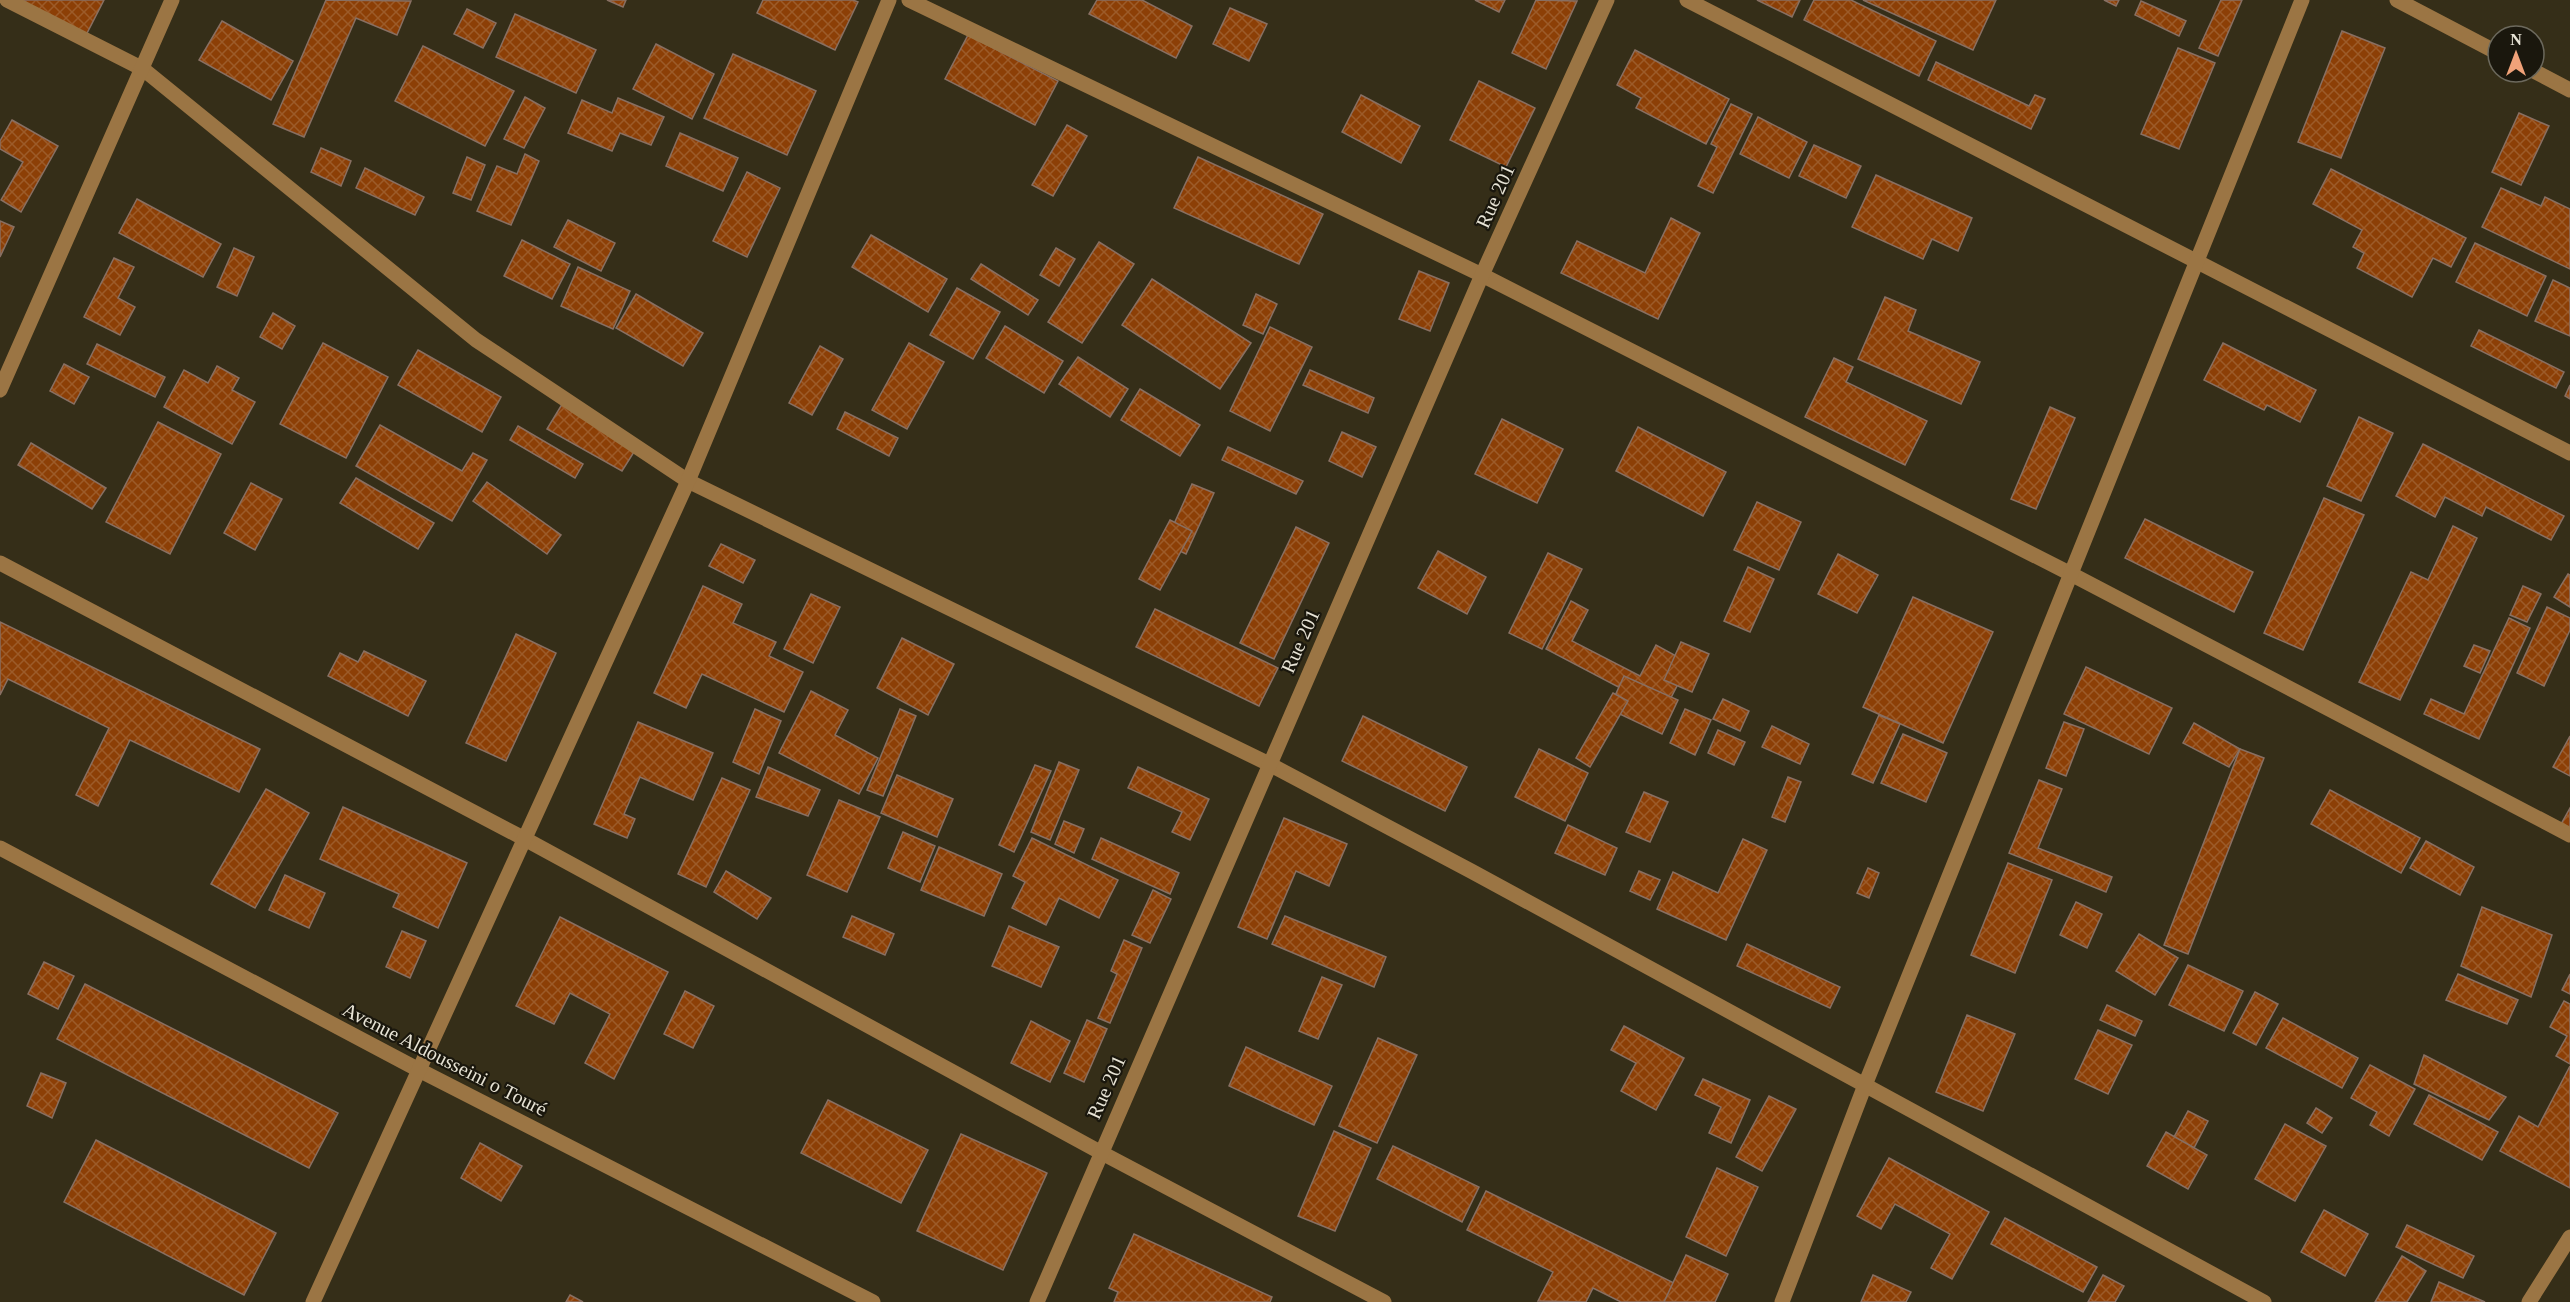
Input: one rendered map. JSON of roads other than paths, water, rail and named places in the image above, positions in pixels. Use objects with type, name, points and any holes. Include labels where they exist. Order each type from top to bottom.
[{"type":"street","points":[[7,0],[143,69],[476,340],[688,480],[1269,765],[1481,876],[2264,1302]]},
{"type":"street","points":[[0,390],[172,0]]},
{"type":"street","points":[[314,1302],[523,838],[688,480],[889,0]]},
{"type":"street","points":[[909,0],[1482,275],[2071,574],[2570,835]]},
{"type":"street","name":"Rue 201","points":[[1037,1302],[1100,1152],[1482,275],[1607,0]]},
{"type":"street","points":[[1687,0],[2570,453]]},
{"type":"street","points":[[1782,1302],[1865,1085],[2199,261],[2302,0]]},
{"type":"street","points":[[2397,0],[2486,46]]},
{"type":"street","points":[[2546,77],[2570,90]]},
{"type":"street","points":[[0,563],[523,838],[1100,1152],[1384,1302]]},
{"type":"street","name":"Avenue Aldousseini o Touré","points":[[0,849],[419,1070],[873,1302]]},
{"type":"street","points":[[2529,1302],[2570,1237]]}]
